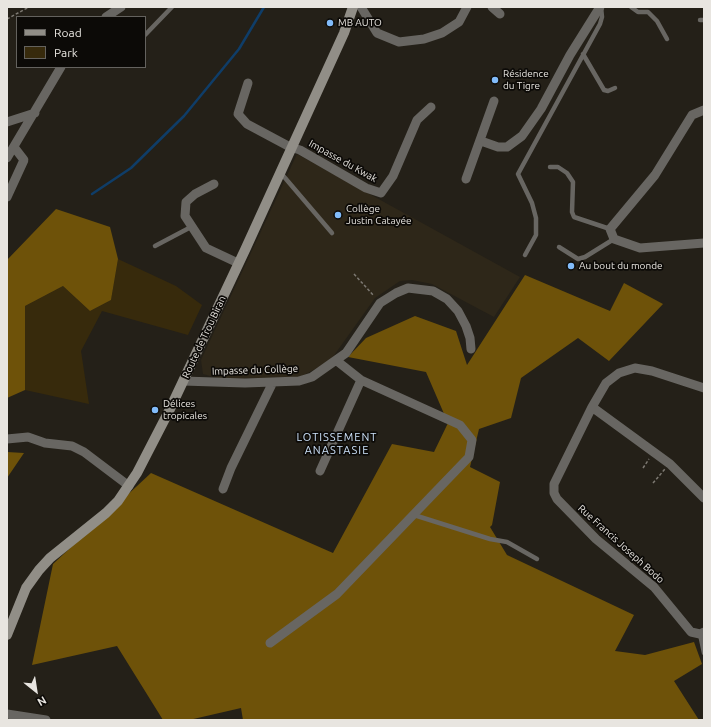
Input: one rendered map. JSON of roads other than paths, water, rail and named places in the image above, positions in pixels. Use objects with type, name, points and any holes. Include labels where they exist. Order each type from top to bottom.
[{"type":"main road","name":"Route de Trou Biran","points":[[7,635],[26,588],[39,570],[50,558],[106,513],[129,486],[169,411],[344,33],[353,7]]},
{"type":"street","points":[[108,16],[121,7]]},
{"type":"street","points":[[361,7],[377,33],[399,42],[424,39],[442,33],[459,22],[467,7]]},
{"type":"street","points":[[492,7],[500,14]]},
{"type":"street","points":[[481,141],[498,147],[508,147],[522,136],[541,109],[570,55],[600,7]]},
{"type":"street","points":[[7,158],[60,68]]},
{"type":"street","points":[[248,83],[238,114],[247,124],[290,148]]},
{"type":"street","points":[[466,179],[481,141],[494,101]]},
{"type":"street","name":"Impasse du Kwak","points":[[290,148],[300,150],[366,188],[381,193],[393,176],[417,120],[431,107]]},
{"type":"street","points":[[704,110],[692,115],[655,175],[610,229],[614,239],[640,248],[704,243]]},
{"type":"street","points":[[7,122],[35,113]]},
{"type":"street","points":[[7,197],[24,160],[14,147]]},
{"type":"street","points":[[214,184],[195,194],[186,202],[185,216],[206,248],[238,263]]},
{"type":"street","name":"Impasse du Collège","points":[[183,381],[273,382],[299,381],[312,377],[337,361],[346,353],[380,302],[408,288],[433,291],[447,299],[458,311],[470,338],[471,349]]},
{"type":"street","points":[[270,643],[337,594],[469,457],[472,440],[460,425],[361,380],[337,361]]},
{"type":"street","name":"Rue Francis Joseph Bodo","points":[[702,633],[691,632],[654,587],[596,539],[557,500],[554,484],[592,407],[606,383],[619,373],[635,368],[652,371],[704,388]]},
{"type":"street","points":[[320,471],[361,380]]},
{"type":"street","points":[[223,489],[231,468],[273,382]]},
{"type":"street","points":[[592,407],[670,464],[704,498]]},
{"type":"street","points":[[7,439],[28,437],[45,442],[72,446],[84,452],[129,486]]},
{"type":"street","points":[[7,714],[46,720]]},
{"type":"lane","points":[[146,34],[172,7]]},
{"type":"lane","points":[[525,256],[536,235],[536,218],[532,203],[518,174],[600,24],[602,17],[600,7]]},
{"type":"lane","points":[[631,7],[638,12],[648,12],[657,21],[667,39]]},
{"type":"lane","points":[[583,54],[604,90],[608,91],[614,88]]},
{"type":"lane","points":[[550,167],[558,167],[567,173],[573,182],[572,212],[574,217],[610,229]]},
{"type":"lane","points":[[280,172],[332,233]]},
{"type":"lane","points":[[155,246],[191,226]]},
{"type":"lane","points":[[558,247],[578,259],[585,257],[614,239]]},
{"type":"lane","points":[[414,515],[507,542],[537,559]]},
{"type":"lane","points":[[702,633],[704,653]]},
{"type":"waterway","points":[[92,194],[131,168],[184,116],[239,49],[264,7]]},
{"type":"place","name":"MB AUTO","points":[[330,23]]},
{"type":"place","name":"Résidence du Tigre","points":[[495,80]]},
{"type":"place","name":"Collège Justin Catayée","points":[[338,215]]},
{"type":"place","name":"Au bout du monde","points":[[571,266]]},
{"type":"place","name":"Délices tropicales","points":[[155,410]]},
{"type":"district","name":"LOTISSEMENT ANASTASIE","points":[[337,443]]}]
